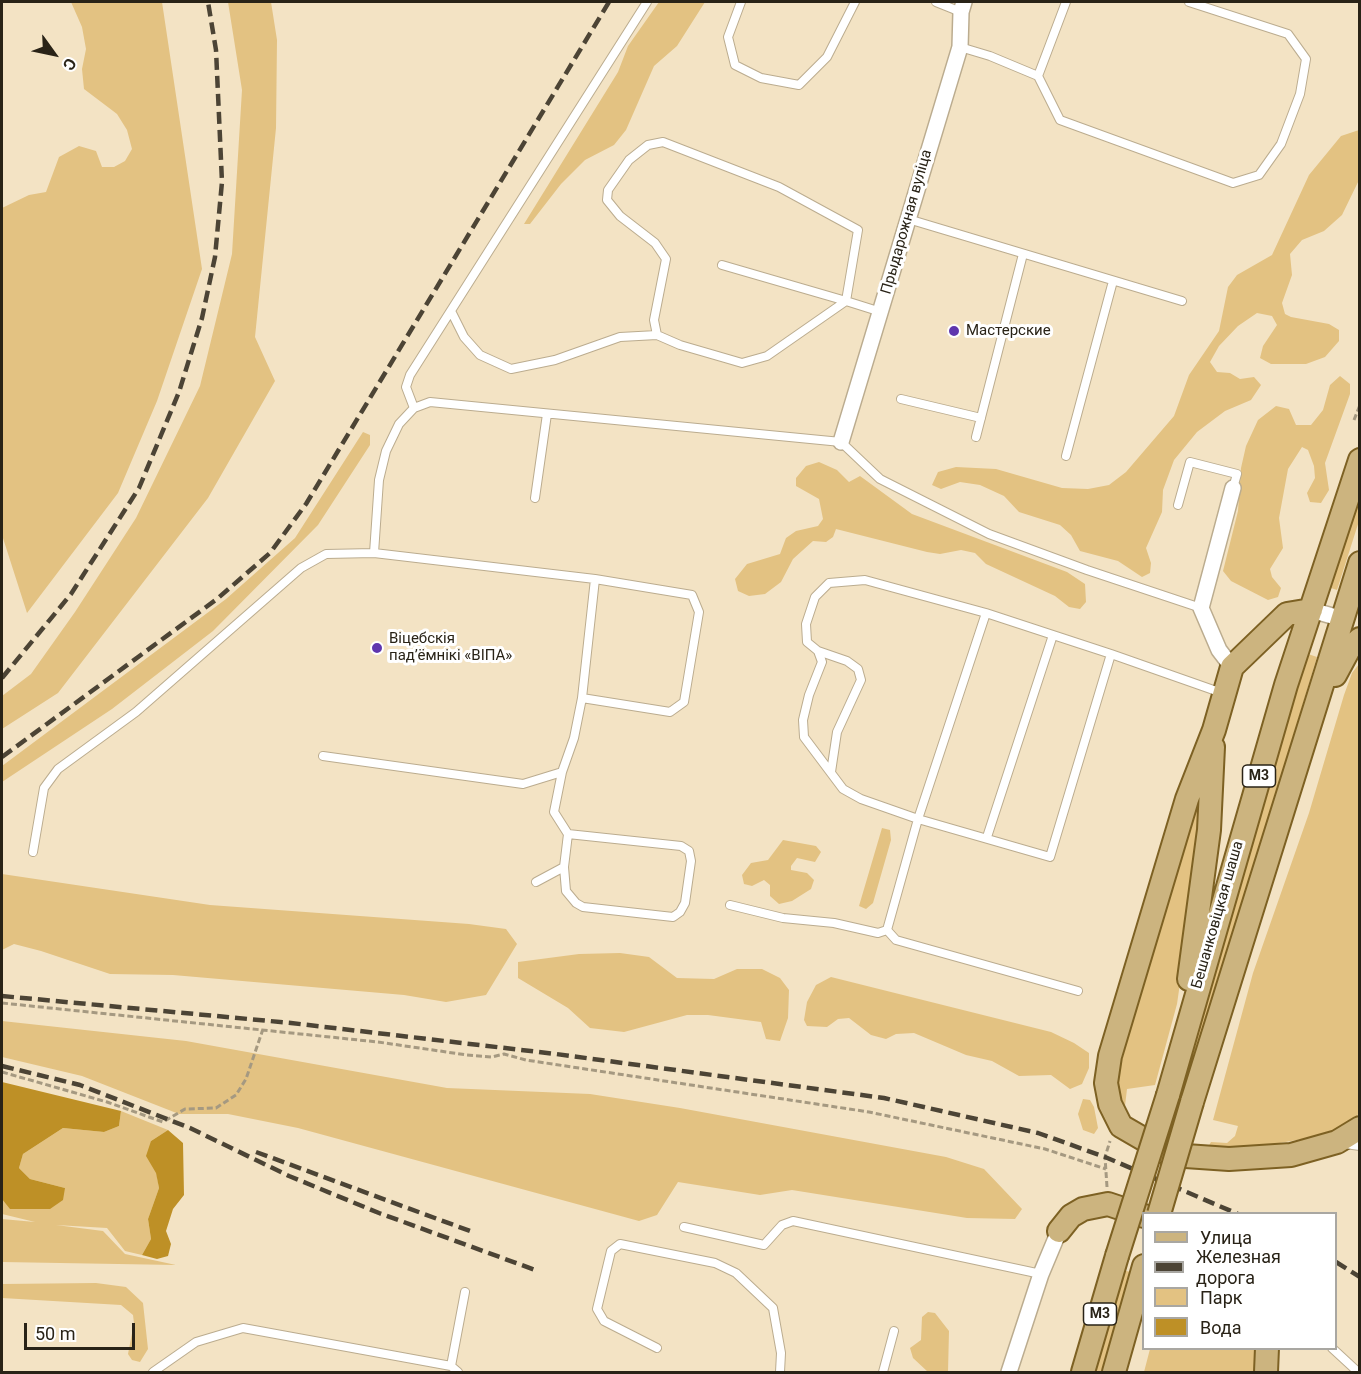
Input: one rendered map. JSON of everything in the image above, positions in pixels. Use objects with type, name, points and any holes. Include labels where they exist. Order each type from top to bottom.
[{"type":"main road","name":"Бешанковіцкая шаша","points":[[1083,1372],[1168,1095],[1184,1032],[1286,685],[1359,460]]},
{"type":"main road","name":"Бешанковіцкая шаша","points":[[1160,1212],[1359,563]]},
{"type":"main road","points":[[1311,610],[1287,614],[1232,667],[1214,730],[1187,799],[1110,1056],[1106,1083],[1116,1119],[1126,1132],[1171,1155],[1229,1158],[1291,1155],[1348,1144],[1359,1128]]},
{"type":"main road","points":[[1314,713],[1350,649],[1359,639]]},
{"type":"main road","points":[[1184,1032],[1193,934],[1211,803],[1214,730]]},
{"type":"main road","points":[[1187,799],[1196,794],[1203,795],[1211,803]]},
{"type":"main road","points":[[1059,1231],[1071,1216],[1083,1209],[1108,1204],[1142,1216]]},
{"type":"main road","name":"М3","points":[[1114,1372],[1142,1270]]},
{"type":"main road","points":[[1266,1372],[1267,1350]]},
{"type":"street","name":"Прыдарожная вуліца","points":[[841,441],[881,312],[906,219],[960,48],[963,7]]},
{"type":"street","points":[[1232,667],[1219,650],[1201,608],[1233,488]]},
{"type":"street","points":[[1311,610],[1343,619]]},
{"type":"street","points":[[1009,1372],[1041,1274],[1059,1231]]},
{"type":"lane","points":[[414,408],[406,387],[410,375],[647,2]]},
{"type":"lane","points":[[741,2],[728,37],[735,65],[760,78],[799,85],[827,57],[855,2]]},
{"type":"lane","points":[[936,2],[963,7]]},
{"type":"lane","points":[[1038,76],[1066,2]]},
{"type":"lane","points":[[960,48],[990,56],[1038,76],[1060,120],[1233,183],[1258,176],[1281,144],[1300,94],[1306,58],[1288,34],[1189,2]]},
{"type":"lane","points":[[450,311],[464,338],[480,355],[512,369],[555,360],[620,337],[657,335],[680,345],[742,363],[767,356],[846,301],[858,230],[779,187],[663,142],[648,146],[629,160],[608,190],[607,200],[620,216],[656,243],[666,260],[654,320],[657,335]]},
{"type":"lane","points":[[906,219],[1182,301]]},
{"type":"lane","points":[[976,437],[1023,254]]},
{"type":"lane","points":[[722,265],[881,312]]},
{"type":"lane","points":[[1066,456],[1113,281]]},
{"type":"lane","points":[[901,399],[981,418]]},
{"type":"lane","points":[[374,553],[379,480],[386,451],[399,424],[414,408],[430,402],[841,441],[880,479],[989,534],[1086,570],[1201,608]]},
{"type":"lane","points":[[535,498],[547,414]]},
{"type":"lane","points":[[1178,505],[1190,462],[1237,474],[1233,488]]},
{"type":"lane","points":[[33,852],[44,788],[57,769],[136,712],[301,568],[326,554],[374,553],[595,579],[692,594],[699,612],[684,702],[670,712],[582,698]]},
{"type":"lane","points":[[568,834],[681,846],[689,851],[691,861],[685,903],[680,912],[673,917],[583,907],[576,903],[566,891],[564,867],[568,834],[554,812],[582,698],[595,579]]},
{"type":"lane","points":[[831,772],[837,732],[861,680],[858,669],[848,660],[818,651],[807,642],[806,624],[815,597],[830,583],[865,580],[986,613],[1224,693]]},
{"type":"lane","points":[[887,930],[918,819],[986,613]]},
{"type":"lane","points":[[987,837],[1053,635]]},
{"type":"lane","points":[[818,651],[822,662],[809,695],[803,720],[804,737],[843,789],[861,799],[918,819],[1050,857],[1111,654]]},
{"type":"lane","points":[[323,756],[523,784],[562,772]]},
{"type":"lane","points":[[536,882],[564,867]]},
{"type":"lane","points":[[730,905],[783,918],[834,923],[878,933],[887,930]]},
{"type":"lane","points":[[887,930],[896,940],[1078,991]]},
{"type":"lane","points":[[684,1227],[764,1245],[782,1225],[793,1221],[1041,1274]]},
{"type":"lane","points":[[657,1348],[604,1321],[597,1309],[611,1251],[621,1244],[715,1263],[736,1273],[773,1308],[781,1353],[780,1372]]},
{"type":"lane","points":[[451,1366],[465,1292]]},
{"type":"lane","points":[[153,1372],[196,1342],[243,1328],[451,1366],[458,1372]]},
{"type":"lane","points":[[883,1372],[894,1331]]},
{"type":"lane","points":[[1334,1350],[1358,1372]]},
{"type":"path","points":[[1354,420],[1359,405]]},
{"type":"path","points":[[2,1003],[263,1029],[467,1055],[492,1057],[504,1054],[526,1060],[869,1113],[1045,1149],[1106,1169]]},
{"type":"path","points":[[2,1072],[107,1102],[163,1122],[185,1108],[216,1107],[236,1095],[246,1079],[263,1029]]},
{"type":"path","points":[[1108,1204],[1105,1157],[1116,1119]]},
{"type":"green space","points":[[71,2],[162,2],[202,269],[157,401],[118,493],[27,613],[2,535],[2,208],[29,195],[46,192],[59,157],[79,146],[96,151],[102,167],[114,167],[125,161],[132,149],[127,130],[117,114],[84,89],[82,69],[86,49],[82,27]]},
{"type":"green space","points":[[228,2],[271,2],[277,40],[276,128],[255,337],[275,381],[208,498],[58,693],[2,729],[2,696],[31,674],[75,612],[136,518],[200,386],[232,254],[242,90]]},
{"type":"green space","points":[[659,2],[705,2],[677,46],[654,66],[626,130],[614,145],[585,160],[561,184],[530,224],[524,224],[618,72],[628,46]]},
{"type":"green space","points":[[1359,130],[1359,180],[1342,215],[1324,231],[1302,240],[1290,254],[1292,275],[1282,303],[1285,314],[1291,317],[1329,324],[1339,330],[1339,341],[1325,357],[1306,364],[1271,364],[1260,358],[1263,346],[1277,325],[1272,316],[1257,313],[1238,326],[1219,346],[1210,362],[1217,372],[1230,373],[1240,379],[1254,377],[1261,385],[1251,400],[1225,411],[1197,432],[1174,460],[1163,490],[1162,512],[1146,548],[1151,563],[1150,573],[1142,577],[1118,561],[1080,551],[1071,535],[1060,525],[1019,512],[1004,496],[980,485],[960,482],[941,489],[932,485],[938,472],[956,467],[996,469],[1062,488],[1088,489],[1109,485],[1126,472],[1174,416],[1189,375],[1219,331],[1228,287],[1237,275],[1272,255],[1309,175],[1341,136]]},
{"type":"green space","points":[[1340,376],[1350,384],[1350,394],[1325,463],[1329,490],[1321,503],[1310,502],[1307,493],[1315,478],[1314,466],[1308,450],[1302,447],[1288,469],[1279,518],[1283,548],[1270,569],[1272,577],[1281,588],[1278,597],[1268,600],[1231,581],[1223,571],[1238,511],[1241,468],[1246,446],[1258,420],[1276,406],[1289,409],[1296,425],[1311,425],[1323,410],[1330,385]]},
{"type":"green space","points":[[363,432],[370,435],[370,445],[318,525],[213,631],[112,709],[2,782],[2,766],[226,599],[295,538]]},
{"type":"green space","points":[[819,462],[837,470],[849,482],[860,476],[912,514],[1067,572],[1085,584],[1086,602],[1080,609],[1069,607],[1055,596],[986,564],[975,553],[961,550],[940,554],[927,552],[836,529],[833,537],[826,542],[813,541],[793,559],[781,582],[765,594],[749,596],[738,591],[735,579],[747,564],[780,554],[786,538],[796,531],[818,526],[823,519],[819,499],[796,486],[796,478],[806,466]]},
{"type":"green space","points":[[1359,492],[1359,521],[1337,590],[1328,587]]},
{"type":"green space","points":[[1308,654],[1317,657],[1190,1077],[1181,1074]]},
{"type":"green space","points":[[1359,664],[1359,1113],[1352,1122],[1331,1134],[1228,1152],[1208,1147],[1211,1142],[1227,1143],[1235,1136],[1238,1126],[1213,1120],[1253,973],[1309,813],[1344,695],[1352,673]]},
{"type":"green space","points":[[1200,803],[1205,809],[1177,1004],[1155,1085],[1127,1089],[1125,1106],[1129,1116],[1135,1120],[1132,1126],[1116,1092],[1117,1077],[1196,804]]},
{"type":"green space","points":[[882,828],[890,830],[891,840],[873,903],[866,909],[859,906]]},
{"type":"green space","points":[[783,840],[816,846],[821,852],[815,862],[797,858],[791,866],[791,870],[807,873],[814,880],[811,889],[792,901],[779,904],[770,896],[770,885],[764,880],[752,886],[744,884],[742,875],[751,863],[768,860]]},
{"type":"green space","points":[[2,874],[210,905],[469,924],[506,929],[517,944],[486,995],[446,1002],[404,995],[173,975],[110,974],[14,944],[2,950]]},
{"type":"green space","points":[[620,953],[649,957],[677,978],[714,979],[737,969],[762,969],[780,978],[789,990],[788,1018],[780,1041],[766,1039],[761,1022],[708,1015],[687,1015],[624,1032],[590,1028],[568,1008],[518,978],[518,962],[579,954]]},
{"type":"green space","points":[[831,977],[1051,1032],[1089,1053],[1089,1068],[1082,1084],[1070,1089],[1051,1075],[1019,1076],[992,1061],[966,1055],[914,1033],[896,1034],[886,1039],[871,1035],[849,1018],[838,1019],[827,1027],[807,1026],[804,1020],[807,1002],[816,985]]},
{"type":"green space","points":[[2,1021],[186,1041],[447,1088],[590,1094],[680,1108],[946,1157],[984,1169],[1022,1209],[1015,1219],[967,1218],[792,1190],[760,1195],[678,1182],[657,1215],[639,1221],[298,1128],[228,1114],[179,1114],[82,1076],[2,1057]]},
{"type":"green space","points":[[1083,1099],[1090,1100],[1094,1107],[1098,1128],[1094,1134],[1083,1130],[1078,1114]]},
{"type":"green space","points":[[121,1111],[168,1130],[151,1141],[159,1188],[148,1219],[151,1239],[142,1255],[125,1251],[107,1228],[56,1225],[103,1231],[125,1254],[176,1265],[2,1262],[2,1219],[35,1222],[2,1214],[2,1199],[65,1188],[30,1179],[19,1168],[23,1154],[63,1128],[104,1132],[119,1126]]},
{"type":"green space","points":[[1122,1270],[1131,1272],[1101,1372],[1091,1372]]},
{"type":"green space","points":[[96,1283],[126,1287],[143,1303],[148,1349],[140,1362],[132,1360],[128,1354],[134,1323],[133,1315],[121,1305],[2,1298],[2,1284]]},
{"type":"green space","points":[[928,1312],[935,1313],[949,1331],[948,1372],[928,1372],[913,1358],[910,1348],[921,1340],[922,1317]]},
{"type":"green space","points":[[1150,1350],[1256,1350],[1254,1372],[1144,1372]]},
{"type":"water","points":[[2,1082],[121,1111],[119,1126],[104,1132],[63,1128],[23,1154],[19,1168],[30,1179],[65,1188],[63,1200],[50,1209],[10,1209],[2,1199]]},
{"type":"water","points":[[168,1130],[183,1143],[184,1195],[173,1209],[166,1231],[171,1244],[168,1256],[157,1259],[142,1255],[151,1239],[148,1219],[159,1188],[156,1173],[146,1156],[151,1141]]},
{"type":"railway","points":[[2,678],[71,594],[139,488],[179,392],[202,318],[215,257],[222,182],[216,50],[208,2]]},
{"type":"railway","points":[[2,757],[217,599],[270,553],[306,504],[609,2]]},
{"type":"railway","points":[[2,996],[291,1023],[556,1054],[884,1098],[1038,1133],[1105,1157],[1233,1212]]},
{"type":"railway","points":[[2,1066],[80,1085],[190,1128],[289,1176],[379,1213],[538,1271]]},
{"type":"railway","points":[[256,1152],[470,1231]]},
{"type":"railway","points":[[1337,1263],[1360,1277]]},
{"type":"place","name":"Мастерские","points":[[954,331]]},
{"type":"place","name":"Віцебскія падʼёмнікі «ВІПА»","points":[[377,648]]}]
